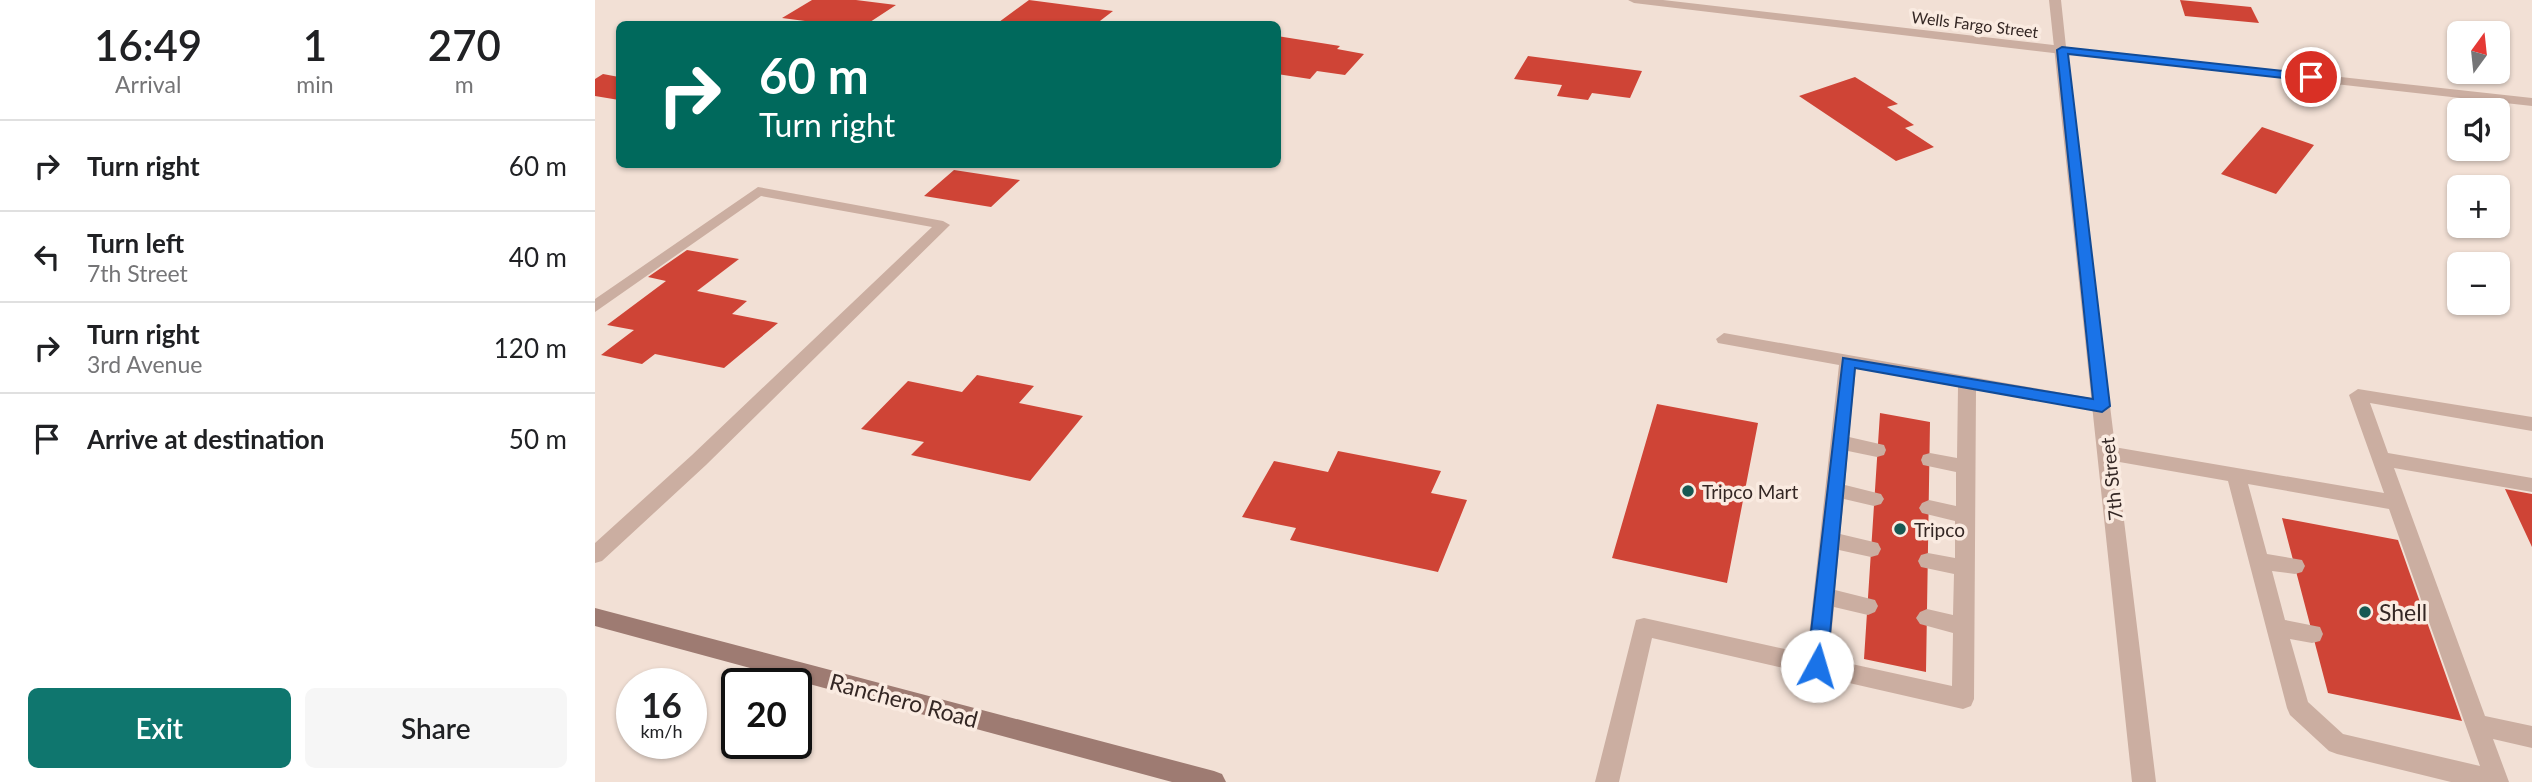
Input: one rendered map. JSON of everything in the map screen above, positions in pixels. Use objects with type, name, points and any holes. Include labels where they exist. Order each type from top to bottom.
[{"type":"main road","name":"Ranchero Road","points":[[595,617],[1214,782]]},
{"type":"street","name":"Wells Fargo Street","points":[[1634,0],[2532,102]]},
{"type":"street","name":"7th Street","points":[[2055,0],[2144,782]]},
{"type":"street","points":[[595,307],[758,191],[943,225],[699,460],[595,555]]},
{"type":"street","points":[[1724,339],[2102,406]]},
{"type":"street","points":[[1817,666],[1848,362]]},
{"type":"street","points":[[1607,782],[1644,626],[1963,699],[1967,382]]},
{"type":"street","points":[[2497,782],[2477,725],[2447,662],[2422,590],[2397,503],[2358,395],[2532,424]]},
{"type":"street","points":[[1840,442],[1877,450]]},
{"type":"street","points":[[2108,453],[2397,503]]},
{"type":"street","points":[[2381,459],[2532,485]]},
{"type":"street","points":[[1930,460],[1966,467]]},
{"type":"street","points":[[2236,475],[2298,708],[2337,743],[2497,782]]},
{"type":"street","points":[[1835,490],[1874,499]]},
{"type":"street","points":[[1929,508],[1965,515]]},
{"type":"street","points":[[1831,540],[1871,549]]},
{"type":"street","points":[[1928,561],[1965,568]]},
{"type":"street","points":[[2260,561],[2295,566]]},
{"type":"street","points":[[1824,596],[1868,606]]},
{"type":"street","points":[[1927,618],[1963,626]]},
{"type":"street","points":[[2276,627],[2312,634]]},
{"type":"street","points":[[2477,725],[2532,737]]},
{"type":"building","points":[[812,0],[856,0],[896,5],[872,21],[805,21],[782,18]]},
{"type":"building","points":[[1029,0],[1113,11],[1100,21],[1000,21]]},
{"type":"building","points":[[2180,0],[2251,7],[2259,23],[2185,16]]},
{"type":"building","points":[[1281,37],[1340,46],[1337,49],[1364,54],[1345,75],[1317,71],[1310,79],[1281,75]]},
{"type":"building","points":[[1528,56],[1642,71],[1630,98],[1592,93],[1588,100],[1557,96],[1562,85],[1514,79]]},
{"type":"building","points":[[603,74],[616,76],[616,100],[595,96],[595,79]]},
{"type":"building","points":[[1855,77],[1898,104],[1887,107],[1914,125],[1905,128],[1934,147],[1896,161],[1799,96]]},
{"type":"building","points":[[2262,127],[2314,145],[2276,194],[2221,174]]},
{"type":"building","points":[[954,170],[1020,180],[991,207],[924,196]]},
{"type":"building","points":[[687,250],[739,259],[697,291],[747,301],[732,314],[778,323],[724,368],[655,354],[642,364],[601,355],[634,330],[607,325],[666,281],[648,277]]},
{"type":"building","points":[[977,375],[1034,386],[1019,403],[1083,416],[1030,481],[911,455],[924,442],[861,429],[908,381],[962,392]]},
{"type":"building","name":"Tripco Mart","points":[[1657,404],[1758,423],[1727,583],[1612,558]]},
{"type":"building","name":"Tripco","points":[[1880,413],[1930,422],[1926,672],[1864,659]]},
{"type":"building","points":[[1338,451],[1441,471],[1431,493],[1467,500],[1438,572],[1290,540],[1296,528],[1242,517],[1274,461],[1328,472]]},
{"type":"building","points":[[2505,489],[2532,494],[2532,547]]},
{"type":"building","name":"Shell","points":[[2282,518],[2398,540],[2462,721],[2328,693]]},
{"type":"place","name":"Tripco Mart","points":[[1688,491]]},
{"type":"place","name":"Tripco","points":[[1900,529]]},
{"type":"place","name":"Shell","points":[[2365,612]]},
{"type":"route","points":[[1817,666],[1848,362],[2102,406],[2062,50],[2311,77]]}]
